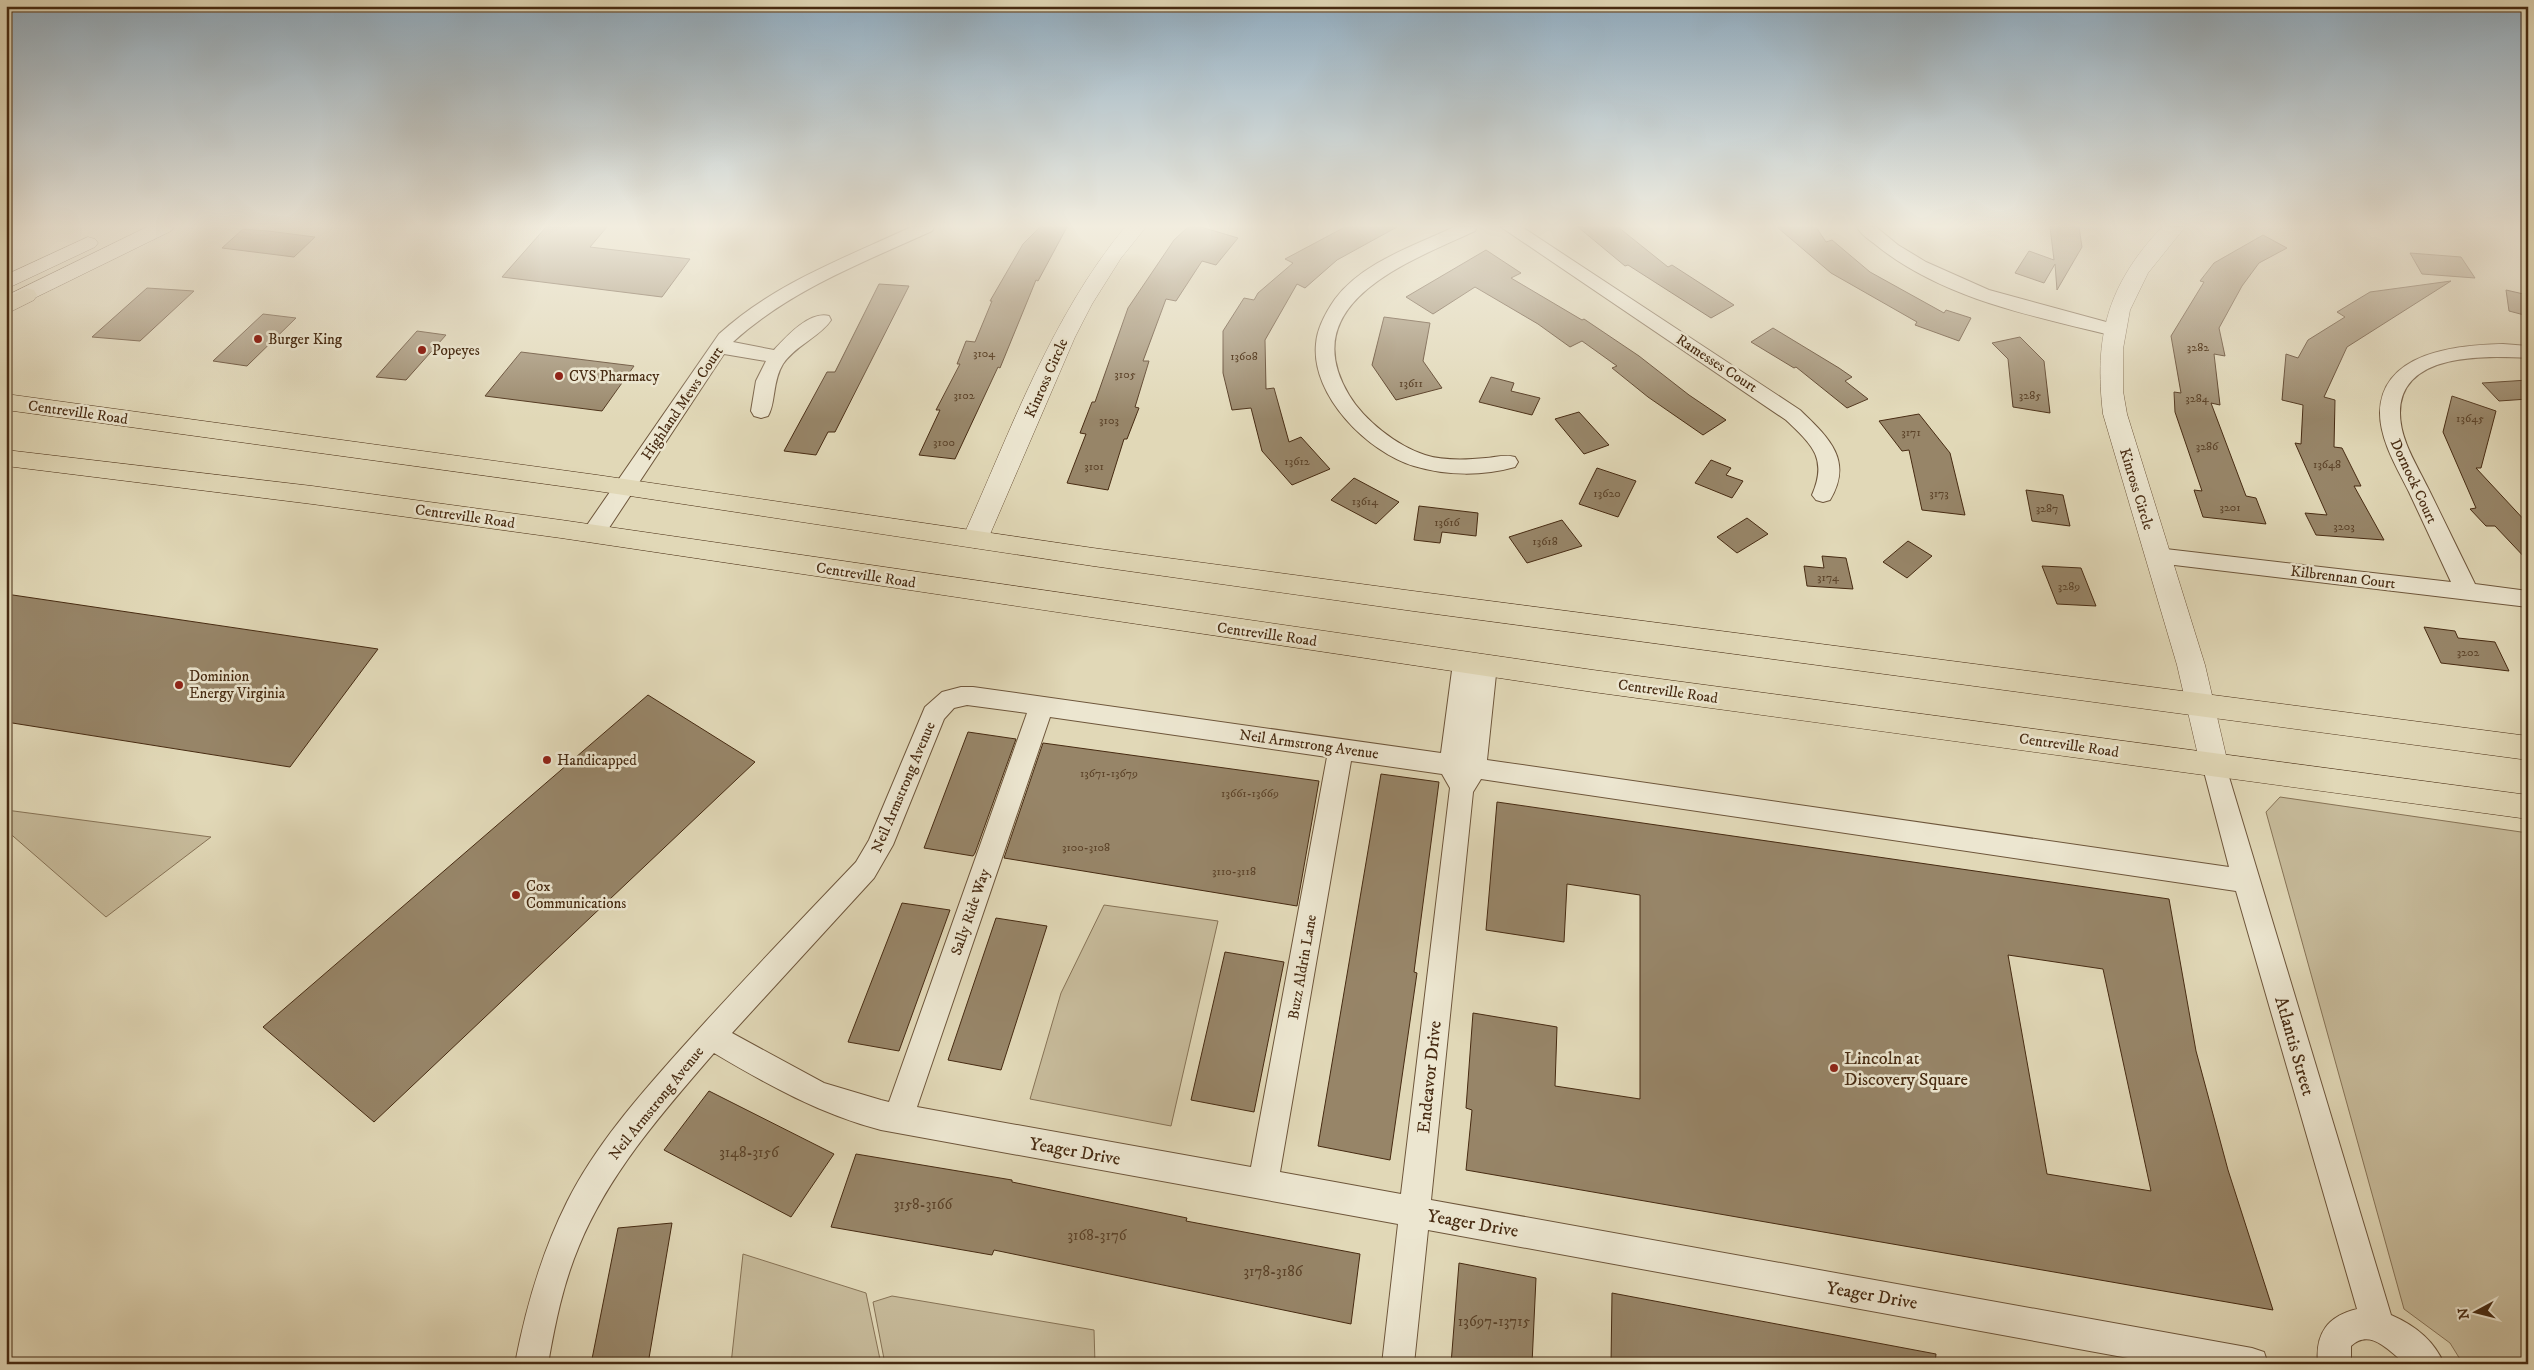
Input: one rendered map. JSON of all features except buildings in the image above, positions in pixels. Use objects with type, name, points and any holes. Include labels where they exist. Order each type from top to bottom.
[{"type":"main road","points":[[6,306],[26,295]]},
{"type":"main road","name":"Centreville Road","points":[[6,402],[626,488],[1404,600],[2528,748]]},
{"type":"main road","name":"Centreville Road","points":[[6,458],[302,494],[593,534],[1475,664],[2528,807]]},
{"type":"street","points":[[26,295],[34,291]]},
{"type":"street","name":"Highland Mews Court","points":[[593,534],[626,488],[719,348],[748,318],[788,291]]},
{"type":"street","name":"Kinross Circle","points":[[975,539],[1064,337],[1089,291]]},
{"type":"street","points":[[1353,291],[1334,317],[1328,332],[1326,362],[1334,386],[1347,409],[1360,423],[1385,442],[1414,458],[1444,466],[1473,466],[1508,462]]},
{"type":"street","name":"Ramesses Court","points":[[1605,291],[1792,415],[1816,438],[1826,451],[1831,466],[1830,482],[1823,496]]},
{"type":"street","points":[[1977,291],[1999,299],[2114,330]]},
{"type":"street","name":"Kinross Circle","points":[[2127,291],[2114,330],[2110,353],[2110,384],[2115,414],[2191,665],[2214,764]]},
{"type":"street","points":[[761,411],[764,384],[777,357],[800,335],[822,320]]},
{"type":"street","points":[[719,348],[777,357]]},
{"type":"street","name":"Dornock Court","points":[[2467,592],[2396,443],[2390,426],[2388,409],[2392,394],[2400,381],[2411,371],[2444,356],[2486,350],[2528,352]]},
{"type":"street","name":"Kilbrennan Court","points":[[2157,556],[2528,599]]},
{"type":"street","name":"Endeavor Drive","points":[[1398,1364],[1475,664]]},
{"type":"street","name":"Neil Armstrong Avenue","points":[[531,1364],[544,1300],[564,1243],[579,1211],[619,1146],[662,1092],[870,864],[880,845],[934,714],[942,704],[952,698],[966,695],[1340,749],[1462,775],[2246,881]]},
{"type":"street","name":"Sally Ride Way","points":[[898,1118],[1042,706]]},
{"type":"street","name":"Buzz Aldrin Lane","points":[[1263,1185],[1340,749]]},
{"type":"street","name":"Atlantis Street","points":[[2214,764],[2225,810],[2378,1326]]},
{"type":"street","name":"Yeager Drive","points":[[712,1036],[779,1077],[824,1099],[860,1111],[1415,1212],[2189,1358],[2252,1364]]},
{"type":"street","points":[[2335,1364],[2334,1347],[2338,1336],[2346,1328],[2358,1324],[2378,1326],[2402,1338],[2428,1364]]},
{"type":"shaded area","points":[[2280,797],[2528,833],[2528,1364],[2463,1364],[2450,1343],[2404,1309],[2266,812]]},
{"type":"shaded area","points":[[6,810],[211,837],[106,917],[6,830]]},
{"type":"shaded area","points":[[1104,905],[1218,921],[1171,1126],[1030,1099],[1061,993]]},
{"type":"shaded area","points":[[743,1254],[866,1293],[881,1364],[731,1364]]},
{"type":"shaded area","points":[[892,1296],[1094,1330],[1095,1364],[885,1364],[873,1302]]},
{"type":"place","name":"Burger King","points":[[258,339]]},
{"type":"place","name":"Popeyes","points":[[422,350]]},
{"type":"place","name":"CVS Pharmacy","points":[[559,376]]},
{"type":"place","name":"Dominion Energy Virginia","points":[[179,685]]},
{"type":"place","name":"Handicapped","points":[[547,760]]},
{"type":"place","name":"Cox Communications","points":[[516,895]]},
{"type":"place","name":"Lincoln at Discovery Square","points":[[1834,1068]]}]
